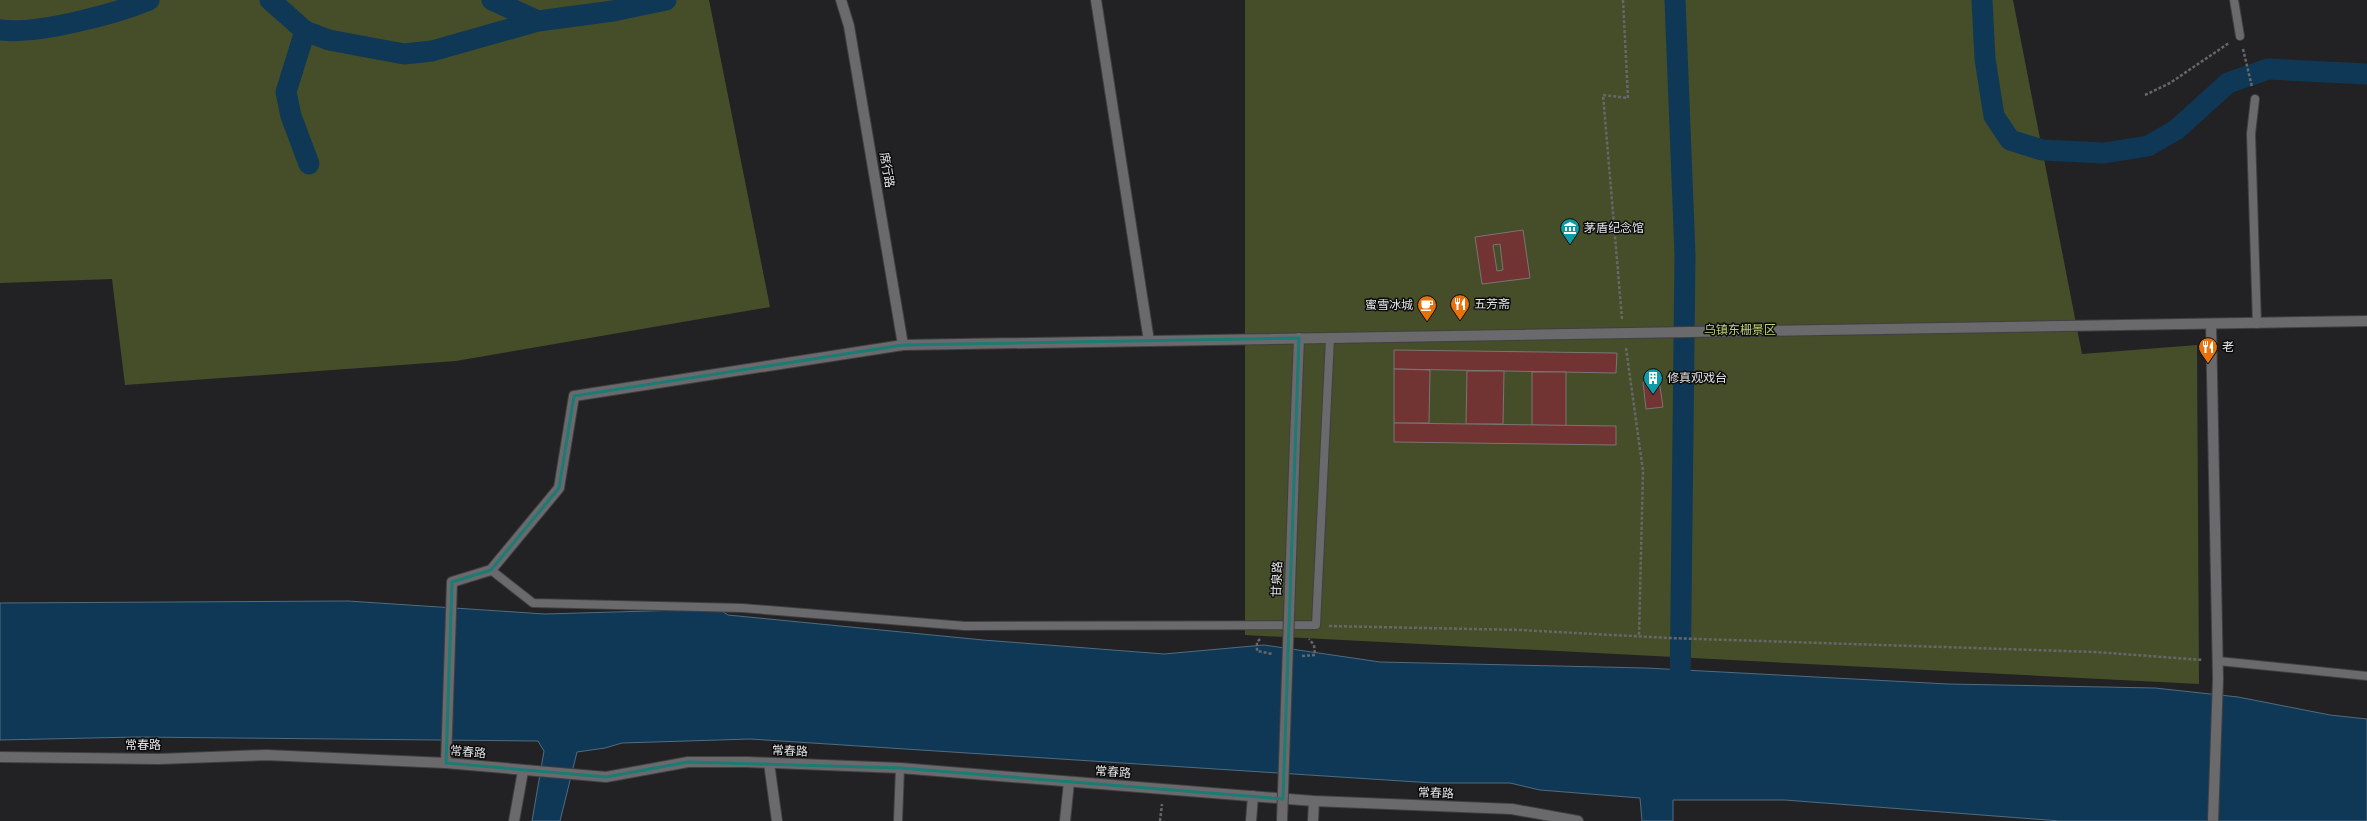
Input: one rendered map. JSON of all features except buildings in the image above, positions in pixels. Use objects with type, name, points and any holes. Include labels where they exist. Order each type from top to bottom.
[{"type":"street","name":"席行路","points":[[841,0],[849,26],[904,345]]},
{"type":"street","points":[[1096,0],[1149,341]]},
{"type":"street","points":[[446,763],[452,582],[491,570],[559,488],[574,396],[904,345],[2367,321]]},
{"type":"street","points":[[2211,324],[2218,661],[2213,821]]},
{"type":"street","name":"甘泉路","points":[[1282,821],[1299,338]]},
{"type":"street","name":"常春路","points":[[0,757],[159,759],[266,755],[446,763],[606,777],[688,762],[769,763],[900,768],[1314,801],[1512,809],[1578,821]]},
{"type":"street","points":[[769,763],[777,821]]},
{"type":"street","points":[[514,821],[529,771]]},
{"type":"street","points":[[1065,821],[1069,782]]},
{"type":"street","points":[[1251,821],[1253,796]]},
{"type":"street","points":[[1313,821],[1314,801]]},
{"type":"lane","points":[[2234,0],[2240,36]]},
{"type":"lane","points":[[2255,99],[2251,134],[2257,324]]},
{"type":"lane","points":[[491,570],[533,603],[742,608],[965,626],[1316,625],[1330,338]]},
{"type":"lane","points":[[2218,661],[2367,676]]},
{"type":"lane","points":[[898,821],[900,768]]},
{"type":"path","points":[[1623,0],[1628,98],[1603,95],[1624,334],[1643,471],[1639,636]]},
{"type":"path","points":[[2145,95],[2170,83],[2240,36],[2255,99]]},
{"type":"path","points":[[1272,625],[1257,642],[1258,651],[1288,656],[1315,655],[1314,645],[1300,625]]},
{"type":"path","points":[[1316,625],[1520,630],[1669,638],[2095,652],[2218,661]]},
{"type":"highlighted area","points":[[1299,338],[1283,799],[900,768],[688,762],[606,777],[446,763],[452,582],[491,570],[559,488],[574,396],[903,345]]},
{"type":"green space","points":[[0,0],[709,0],[770,307],[456,361],[125,385],[112,279],[0,283]]},
{"type":"green space","name":"乌镇东栅景区","points":[[1245,0],[2013,0],[2082,354],[2197,345],[2199,684],[1245,635]]},
{"type":"water","points":[[348,601],[545,614],[718,609],[728,615],[983,640],[1164,654],[1264,645],[1380,662],[1646,668],[1948,684],[2155,688],[2238,697],[2330,715],[2367,719],[2367,821],[2060,821],[1785,800],[1673,800],[1673,821],[1642,821],[1640,798],[1540,790],[1510,783],[1433,783],[750,739],[622,743],[605,748],[577,752],[560,821],[532,821],[544,751],[538,741],[136,737],[0,740],[0,603]]},
{"type":"waterway","points":[[0,30],[15,31],[34,29],[75,22],[134,6],[149,0]]},
{"type":"waterway","points":[[270,0],[305,31],[329,40],[404,54],[432,51],[538,21],[613,11],[666,0]]},
{"type":"waterway","points":[[492,0],[538,21]]},
{"type":"waterway","points":[[1675,0],[1685,255],[1680,697]]},
{"type":"waterway","points":[[1982,0],[1985,59],[1994,116],[2010,140],[2042,150],[2104,153],[2148,146],[2176,130],[2228,83],[2268,69],[2367,74]]},
{"type":"waterway","points":[[305,31],[286,92],[291,116],[309,164]]},
{"type":"place","name":"茅盾纪念馆","points":[[1570,245]]},
{"type":"place","name":"五芳斋","points":[[1460,321]]},
{"type":"place","name":"蜜雪冰城","points":[[1427,322]]},
{"type":"place","name":"老","points":[[2208,364]]},
{"type":"place","name":"修真观戏台","points":[[1653,395]]}]
